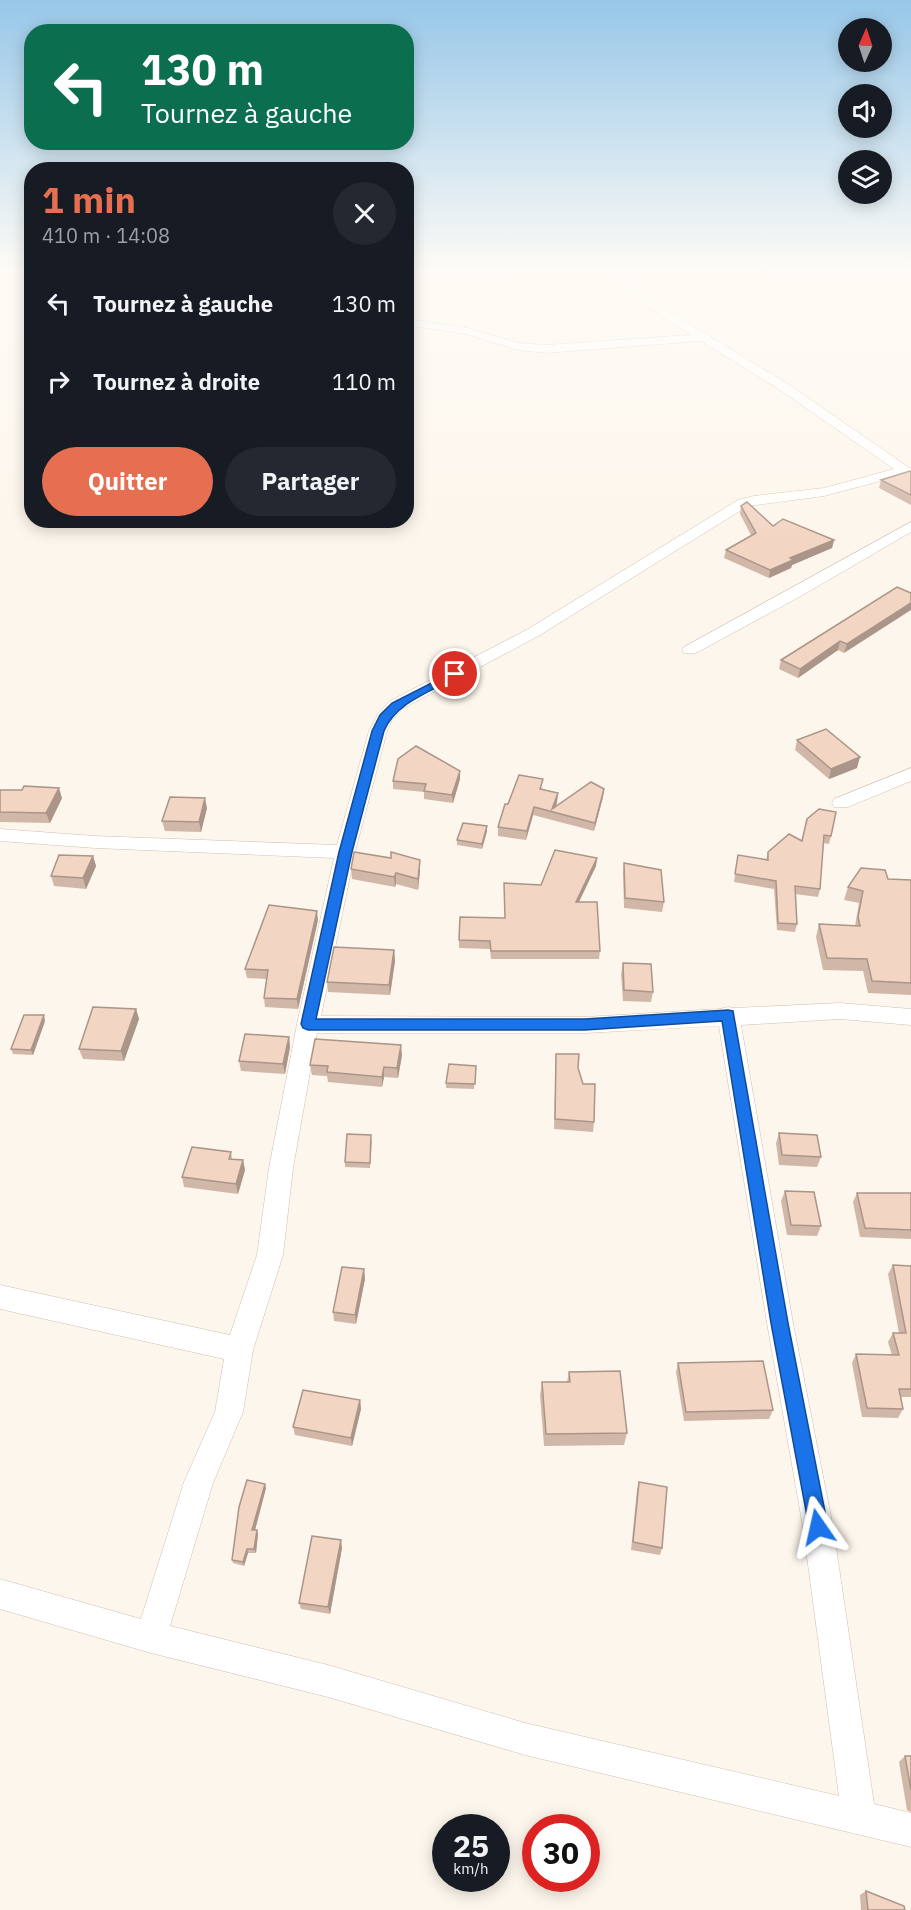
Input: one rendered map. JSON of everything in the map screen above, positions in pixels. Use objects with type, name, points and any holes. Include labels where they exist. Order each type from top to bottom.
[{"type":"street","points":[[745,362],[891,460],[909,469]]},
{"type":"street","points":[[151,1637],[200,1482],[229,1412],[239,1350],[270,1255],[281,1168],[308,1024],[345,852],[378,731],[384,717],[396,705],[534,632],[743,503],[824,492],[909,469]]},
{"type":"street","points":[[690,650],[796,593],[911,526]]},
{"type":"street","points":[[841,803],[911,774]]},
{"type":"street","points":[[0,835],[95,842],[345,852]]},
{"type":"street","points":[[308,1024],[585,1024],[840,1011],[911,1017]]},
{"type":"street","points":[[728,1015],[780,1323],[818,1527],[859,1816]]},
{"type":"street","points":[[0,1297],[239,1350]]},
{"type":"street","points":[[0,1594],[151,1637],[328,1681],[525,1739],[911,1830]]},
{"type":"building","points":[[910,471],[911,495],[881,480]]},
{"type":"building","points":[[747,502],[773,526],[783,519],[834,540],[790,558],[793,560],[770,570],[726,550],[756,533],[741,506]]},
{"type":"building","points":[[897,587],[911,593],[911,603],[847,644],[840,641],[800,669],[781,660]]},
{"type":"building","points":[[826,729],[860,757],[831,769],[797,740]]},
{"type":"building","points":[[416,746],[460,771],[452,795],[424,791],[426,784],[393,781],[398,759]]},
{"type":"building","points":[[519,775],[543,779],[540,789],[558,793],[552,809],[591,782],[604,789],[595,823],[534,807],[527,831],[498,827],[505,804],[508,804]]},
{"type":"building","points":[[24,786],[59,788],[46,813],[0,812],[0,790],[22,790]]},
{"type":"building","points":[[170,797],[205,798],[199,822],[162,821]]},
{"type":"building","points":[[819,809],[836,812],[831,836],[824,835],[820,889],[795,886],[797,924],[778,923],[776,881],[735,874],[738,855],[768,860],[768,852],[789,834],[802,841],[807,819]]},
{"type":"building","points":[[463,823],[487,826],[482,844],[457,840]]},
{"type":"building","points":[[555,850],[597,858],[576,902],[597,902],[600,951],[491,951],[490,941],[459,940],[460,917],[505,918],[504,883],[541,885]]},
{"type":"building","points":[[354,852],[391,858],[391,852],[420,860],[418,879],[396,873],[394,877],[351,869]]},
{"type":"building","points":[[59,855],[93,856],[83,878],[51,876]]},
{"type":"building","points":[[624,863],[661,870],[664,902],[625,898]]},
{"type":"building","points":[[861,868],[885,870],[888,879],[911,880],[911,983],[872,981],[867,959],[827,958],[819,924],[860,926],[858,917],[863,891],[848,887]]},
{"type":"building","points":[[269,905],[317,911],[297,999],[264,998],[268,970],[245,969]]},
{"type":"building","points":[[334,947],[394,950],[389,985],[327,982]]},
{"type":"building","points":[[623,963],[651,964],[653,992],[624,990]]},
{"type":"building","points":[[93,1007],[136,1009],[121,1051],[79,1049]]},
{"type":"building","points":[[24,1015],[44,1015],[31,1050],[11,1049]]},
{"type":"building","points":[[245,1034],[289,1037],[283,1064],[239,1061]]},
{"type":"building","points":[[315,1039],[401,1045],[397,1068],[384,1067],[382,1077],[327,1072],[328,1066],[310,1065]]},
{"type":"building","points":[[556,1054],[579,1054],[578,1068],[583,1084],[595,1084],[594,1122],[555,1119]]},
{"type":"building","points":[[449,1064],[476,1066],[475,1084],[446,1083]]},
{"type":"building","points":[[779,1133],[817,1135],[821,1157],[782,1155]]},
{"type":"building","points":[[347,1134],[371,1135],[370,1163],[345,1162]]},
{"type":"building","points":[[192,1147],[231,1152],[229,1159],[243,1160],[236,1184],[182,1177]]},
{"type":"building","points":[[785,1191],[814,1192],[821,1226],[791,1225]]},
{"type":"building","points":[[857,1193],[911,1193],[911,1230],[865,1228]]},
{"type":"building","points":[[893,1265],[911,1266],[911,1389],[899,1389],[903,1409],[867,1408],[856,1354],[899,1355],[893,1333],[906,1333]]},
{"type":"building","points":[[342,1267],[364,1269],[355,1315],[333,1312]]},
{"type":"building","points":[[763,1361],[773,1410],[686,1412],[678,1363]]},
{"type":"building","points":[[620,1371],[627,1433],[546,1434],[542,1382],[570,1382],[569,1372]]},
{"type":"building","points":[[303,1390],[360,1400],[351,1438],[293,1427]]},
{"type":"building","points":[[247,1480],[265,1484],[252,1530],[257,1530],[254,1549],[247,1549],[243,1562],[232,1560],[239,1507]]},
{"type":"building","points":[[639,1482],[667,1487],[662,1548],[633,1542]]},
{"type":"building","points":[[312,1536],[341,1540],[328,1607],[299,1603]]},
{"type":"building","points":[[905,1756],[911,1756],[911,1790]]},
{"type":"building","points":[[866,1891],[904,1906],[905,1910],[868,1910]]},
{"type":"route","points":[[455,674],[396,705],[384,717],[378,731],[345,852],[308,1024],[585,1024],[728,1015],[780,1323],[818,1527]]}]
